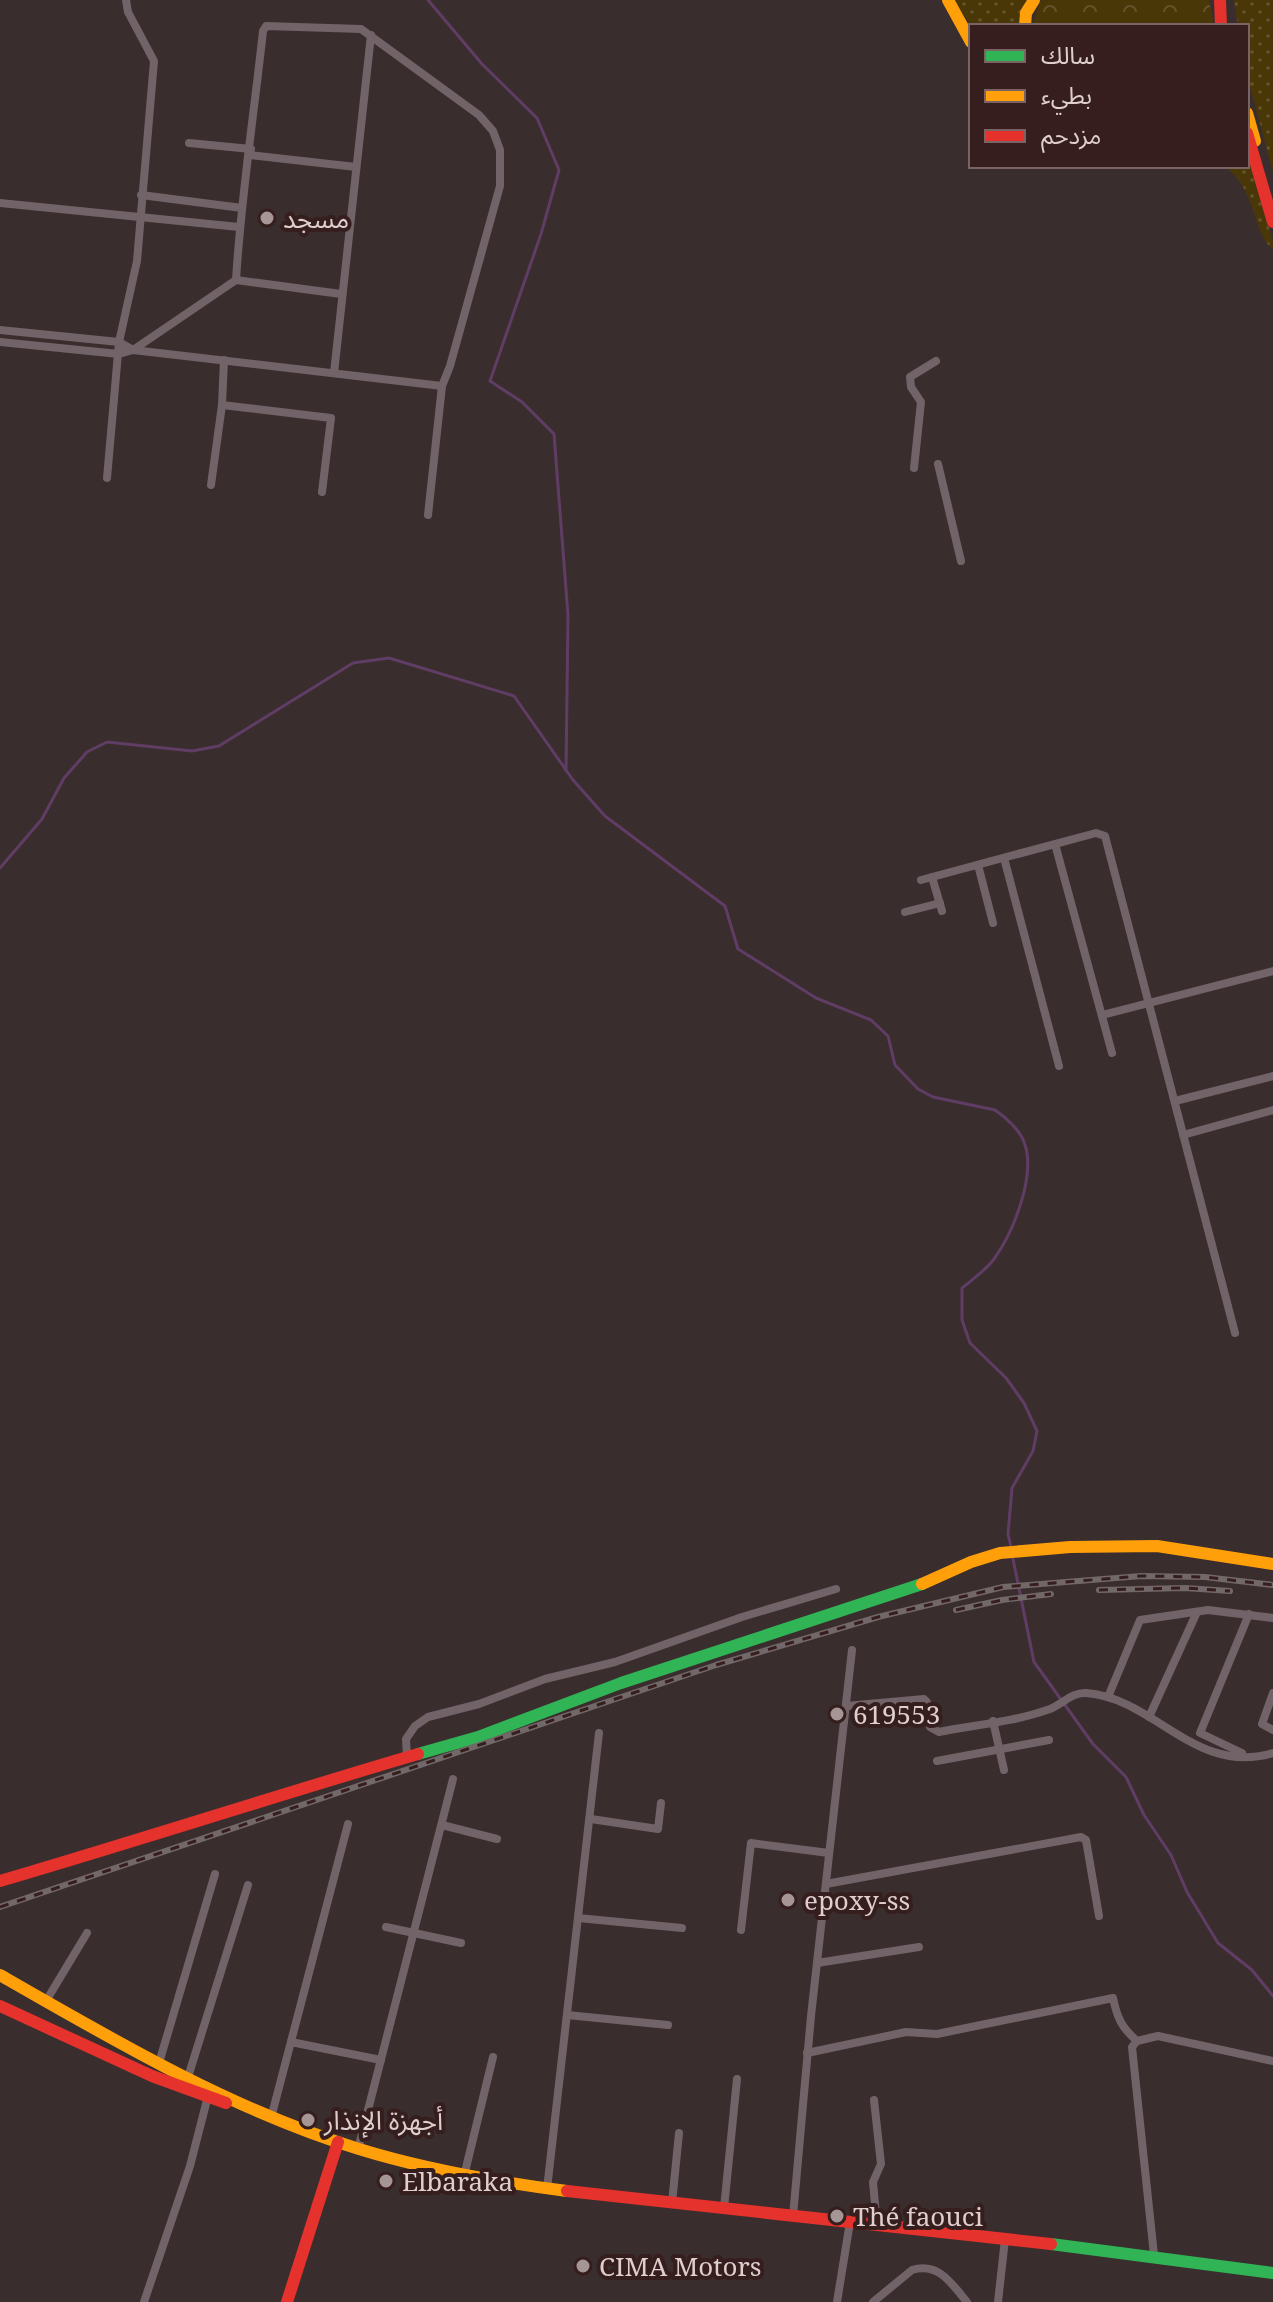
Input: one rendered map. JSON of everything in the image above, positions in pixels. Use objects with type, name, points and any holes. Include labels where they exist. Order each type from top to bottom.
[{"type":"main road","points":[[948,0],[969,38]]},
{"type":"main road","points":[[1025,24],[1026,13],[1034,0]]},
{"type":"main road","points":[[1220,2],[1221,24]]},
{"type":"main road","points":[[1220,2],[1227,24]]},
{"type":"main road","points":[[1249,120],[1273,201]]},
{"type":"main road","points":[[1249,140],[1273,222]]},
{"type":"main road","points":[[0,1881],[478,1737],[621,1683],[930,1582],[971,1562],[1000,1553],[1158,1546],[1273,1564]]},
{"type":"main road","points":[[0,1975],[159,2063],[271,2118]]},
{"type":"main road","points":[[0,2006],[152,2076],[358,2149],[464,2176],[547,2189],[1154,2255],[1273,2273]]},
{"type":"main road","points":[[287,2302],[338,2142]]},
{"type":"street","points":[[107,478],[119,342],[137,261],[154,61],[128,12],[126,0]]},
{"type":"street","points":[[236,280],[239,227],[266,26],[361,29],[479,115],[493,131],[500,150],[500,186],[442,386],[428,515]]},
{"type":"street","points":[[334,373],[371,35]]},
{"type":"street","points":[[189,143],[356,167]]},
{"type":"street","points":[[141,195],[242,208]]},
{"type":"street","points":[[0,203],[239,227]]},
{"type":"street","points":[[0,342],[119,354],[133,350],[236,280],[341,294]]},
{"type":"street","points":[[0,330],[119,342],[133,350],[442,386]]},
{"type":"street","points":[[211,485],[222,405],[224,360]]},
{"type":"street","points":[[914,468],[921,402],[911,387],[910,377],[936,361]]},
{"type":"street","points":[[222,405],[331,418],[322,492]]},
{"type":"street","points":[[938,464],[961,561]]},
{"type":"street","points":[[921,880],[1096,833],[1105,836],[1235,1333]]},
{"type":"street","points":[[1055,844],[1112,1053]]},
{"type":"street","points":[[1004,858],[1059,1066]]},
{"type":"street","points":[[978,865],[993,923]]},
{"type":"street","points":[[905,912],[941,907],[932,877]]},
{"type":"street","points":[[1102,1015],[1273,971]]},
{"type":"street","points":[[1175,1101],[1273,1076]]},
{"type":"street","points":[[1183,1135],[1273,1110]]},
{"type":"street","points":[[407,1757],[406,1739],[415,1726],[428,1717],[479,1704],[545,1679],[615,1662],[742,1617],[836,1589]]},
{"type":"street","points":[[1108,1697],[1140,1620],[1208,1610],[1273,1618]]},
{"type":"street","points":[[1149,1717],[1197,1612]]},
{"type":"street","points":[[1249,1614],[1200,1733],[1254,1759]]},
{"type":"street","points":[[793,2216],[807,2053],[852,1650]]},
{"type":"street","points":[[846,1706],[924,1699],[930,1727],[939,1732],[1049,1710],[1077,1693],[1108,1697],[1208,1751],[1254,1759],[1273,1753]]},
{"type":"street","points":[[1273,1693],[1262,1724],[1273,1730]]},
{"type":"street","points":[[993,1721],[1004,1770]]},
{"type":"street","points":[[547,2189],[599,1733]]},
{"type":"street","points":[[937,1761],[1049,1740]]},
{"type":"street","points":[[358,2149],[453,1779]]},
{"type":"street","points":[[591,1819],[658,1829],[661,1803]]},
{"type":"street","points":[[271,2118],[348,1824]]},
{"type":"street","points":[[442,1825],[497,1839]]},
{"type":"street","points":[[826,1884],[1081,1837],[1086,1840],[1099,1916]]},
{"type":"street","points":[[741,1930],[751,1843],[829,1853]]},
{"type":"street","points":[[159,2063],[215,1874]]},
{"type":"street","points":[[188,2077],[248,1885]]},
{"type":"street","points":[[578,1918],[682,1928]]},
{"type":"street","points":[[386,1927],[461,1943]]},
{"type":"street","points":[[46,2001],[87,1933]]},
{"type":"street","points":[[817,1963],[919,1947]]},
{"type":"street","points":[[807,2053],[906,2032],[937,2034],[1113,1998],[1118,2021],[1137,2041]]},
{"type":"street","points":[[567,2015],[668,2025]]},
{"type":"street","points":[[1154,2255],[1132,2047],[1137,2041],[1158,2036],[1273,2061]]},
{"type":"street","points":[[291,2042],[381,2060]]},
{"type":"street","points":[[464,2176],[493,2057]]},
{"type":"street","points":[[724,2208],[737,2079]]},
{"type":"street","points":[[144,2302],[190,2166],[208,2096]]},
{"type":"street","points":[[874,2100],[881,2164],[873,2182],[877,2226]]},
{"type":"street","points":[[672,2203],[679,2133]]},
{"type":"street","points":[[837,2302],[850,2222]]},
{"type":"street","points":[[998,2302],[1005,2239]]},
{"type":"street","points":[[873,2302],[912,2270],[920,2268],[943,2274],[967,2302]]},
{"type":"green space","points":[[954,0],[1026,0],[1020,24],[970,24]]},
{"type":"green space","points":[[1041,0],[1209,0],[1214,24],[1033,24]]},
{"type":"green space","points":[[1234,0],[1273,0],[1273,172],[1249,82],[1249,24],[1238,24]]},
{"type":"green space","points":[[1249,162],[1273,249],[1261,233],[1249,199],[1226,168],[1249,168]]},
{"type":"waterway","points":[[428,0],[482,64],[537,118],[559,170],[541,234],[490,381],[522,402],[554,434],[568,615],[566,771]]},
{"type":"waterway","points":[[0,868],[42,819],[64,778],[87,752],[107,742],[192,751],[219,746],[353,663],[389,658],[514,696],[573,780],[605,816],[725,906],[738,949],[816,998],[871,1020],[888,1036],[895,1065],[918,1089],[933,1097],[995,1110],[1022,1137],[1027,1170],[1015,1219],[994,1259],[962,1288],[962,1320],[970,1343],[1006,1378],[1024,1403],[1037,1431],[1033,1451],[1012,1488],[1008,1534],[1011,1547]]},
{"type":"waterway","points":[[1012,1554],[1034,1662],[1093,1744],[1126,1777],[1144,1815],[1171,1855],[1187,1892],[1218,1943],[1252,1970],[1273,1996]]},
{"type":"railway","points":[[0,1907],[716,1665],[878,1617],[1003,1587],[1141,1576],[1205,1577],[1273,1585]]},
{"type":"railway","points":[[1099,1590],[1185,1588],[1230,1591]]},
{"type":"railway","points":[[956,1610],[1051,1594]]},
{"type":"traffic: fast","points":[[418,1754],[478,1737],[621,1683],[922,1584]]},
{"type":"traffic: fast","points":[[1051,2244],[1273,2273]]},
{"type":"traffic: slow","points":[[948,0],[969,38]]},
{"type":"traffic: slow","points":[[1025,24],[1026,13],[1034,0]]},
{"type":"traffic: slow","points":[[1249,120],[1255,141]]},
{"type":"traffic: slow","points":[[922,1584],[1000,1553],[1070,1547],[1157,1546],[1273,1564]]},
{"type":"traffic: slow","points":[[0,1975],[175,2072],[312,2133],[436,2169],[567,2191]]},
{"type":"traffic: jam","points":[[1220,0],[1221,24]]},
{"type":"traffic: jam","points":[[1249,140],[1273,222]]},
{"type":"traffic: jam","points":[[0,1881],[418,1754]]},
{"type":"traffic: jam","points":[[0,2006],[152,2076],[226,2103]]},
{"type":"traffic: jam","points":[[287,2302],[338,2142]]},
{"type":"traffic: jam","points":[[567,2191],[1051,2244]]},
{"type":"place","name":"مسجد","points":[[267,218]]},
{"type":"place","name":"619553","points":[[837,1714]]},
{"type":"place","name":"epoxy-ss","points":[[788,1900]]},
{"type":"place","name":"أجهزة الإنذار","points":[[308,2120]]},
{"type":"place","name":"Elbaraka","points":[[386,2181]]},
{"type":"place","name":"Thé faouci","points":[[837,2216]]},
{"type":"place","name":"CIMA Motors","points":[[583,2266]]}]
